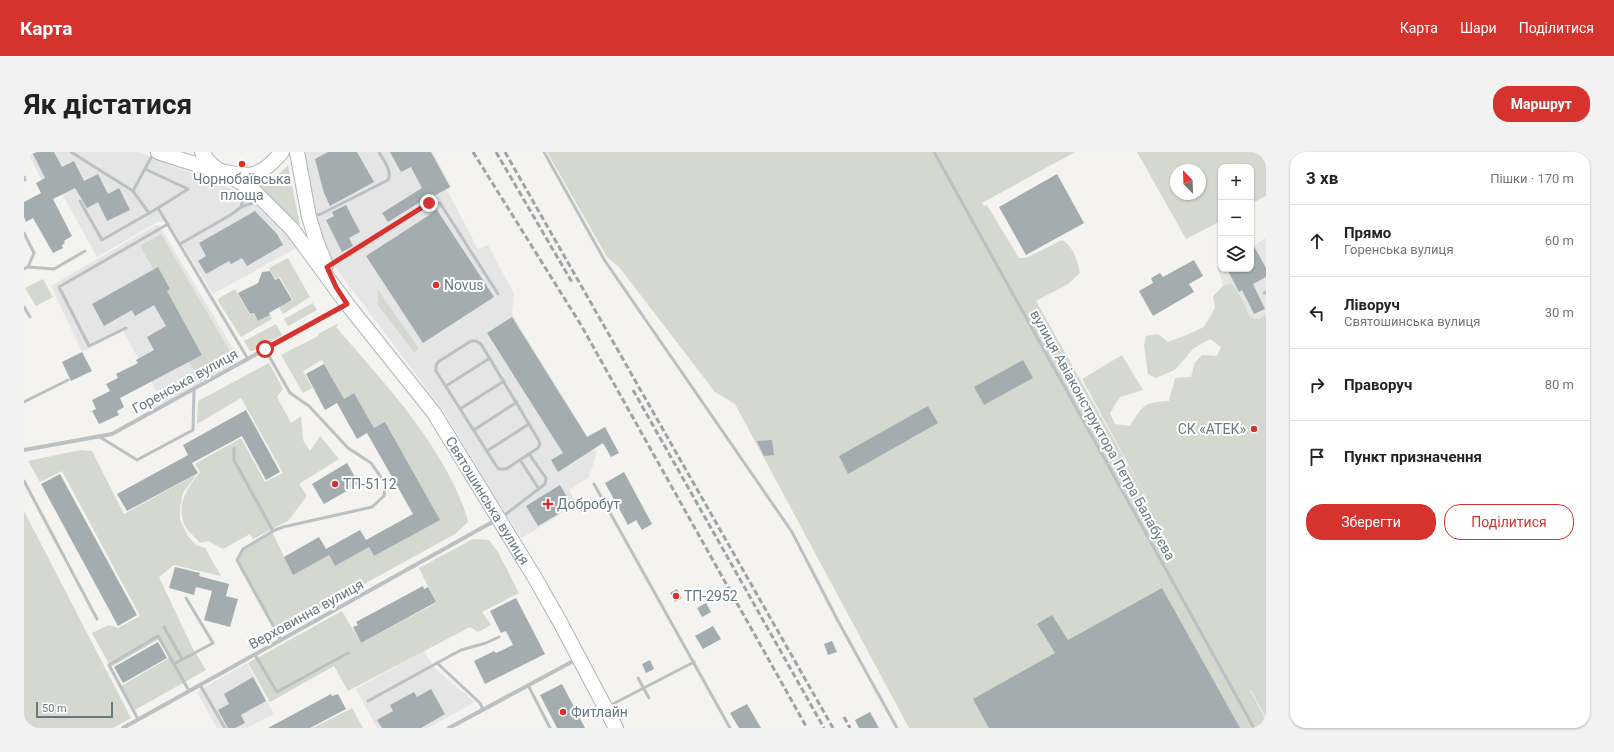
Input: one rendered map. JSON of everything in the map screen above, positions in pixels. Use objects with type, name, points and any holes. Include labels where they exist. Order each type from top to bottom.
[{"type":"main road","points":[[158,152],[243,176],[254,174],[268,167],[282,152]]},
{"type":"main road","points":[[202,152],[208,161],[218,170]]},
{"type":"main road","name":"Святошинська вулиця","points":[[298,152],[309,217],[316,240],[336,287]]},
{"type":"main road","name":"Святошинська вулиця","points":[[218,170],[251,188],[305,245],[347,304],[434,413],[560,622],[616,728]]},
{"type":"street","name":"Горенська вулиця","points":[[24,450],[112,434],[347,304]]},
{"type":"street","name":"Верховинна вулиця","points":[[123,728],[499,519]]},
{"type":"street","points":[[451,728],[579,658]]},
{"type":"lane","points":[[71,152],[133,191],[149,213]]},
{"type":"lane","points":[[133,191],[154,152]]},
{"type":"lane","points":[[309,217],[321,214],[388,180],[390,178],[389,173],[379,152]]},
{"type":"lane","points":[[544,152],[605,261],[792,532],[838,621],[897,728]]},
{"type":"lane","name":"вулиця Авіаконструктора Петра Балабуєва","points":[[934,152],[1254,728]]},
{"type":"lane","points":[[80,201],[102,240],[158,208],[188,188],[146,169]]},
{"type":"lane","points":[[241,206],[243,199],[242,184]]},
{"type":"lane","points":[[180,244],[232,214],[241,206],[264,200]]},
{"type":"lane","points":[[327,267],[429,203],[440,203],[498,294]]},
{"type":"lane","points":[[158,208],[248,358]]},
{"type":"lane","points":[[126,328],[89,346],[60,287],[168,224]]},
{"type":"lane","points":[[24,233],[34,253],[26,268],[54,269],[85,251]]},
{"type":"lane","points":[[24,307],[30,317]]},
{"type":"lane","points":[[476,341],[481,344],[504,381],[538,438],[540,444],[538,448],[506,469],[500,469],[497,467],[436,371],[436,366],[438,362],[471,342],[476,341]]},
{"type":"lane","points":[[265,349],[290,393],[309,406],[348,448],[370,463],[385,483],[384,496],[372,508],[283,527],[273,531],[243,549],[237,560],[281,640]]},
{"type":"lane","points":[[446,386],[490,358]]},
{"type":"lane","points":[[24,402],[68,380]]},
{"type":"lane","points":[[460,409],[504,381]]},
{"type":"lane","points":[[100,437],[137,460],[194,430],[194,389]]},
{"type":"lane","points":[[474,430],[517,402]]},
{"type":"lane","points":[[487,451],[529,424]]},
{"type":"lane","points":[[234,448],[234,460],[273,531]]},
{"type":"lane","points":[[499,519],[545,484],[546,478],[529,454]]},
{"type":"lane","points":[[520,460],[539,489]]},
{"type":"lane","points":[[24,481],[97,619]]},
{"type":"lane","points":[[594,484],[730,728]]},
{"type":"lane","points":[[174,664],[213,643],[186,598]]},
{"type":"lane","points":[[164,627],[182,659]]},
{"type":"lane","points":[[138,719],[108,665],[158,636],[189,691]]},
{"type":"lane","points":[[368,701],[461,650],[486,643],[499,636]]},
{"type":"lane","points":[[255,655],[276,692],[348,653]]},
{"type":"lane","points":[[605,708],[694,662]]},
{"type":"lane","points":[[437,663],[480,703],[483,710]]},
{"type":"lane","points":[[638,678],[648,698]]},
{"type":"lane","points":[[200,685],[225,728]]},
{"type":"lane","points":[[528,685],[550,728]]},
{"type":"shaded area","points":[[27,152],[139,152],[241,193],[259,205],[273,218],[298,247],[213,294],[168,221],[157,222],[97,257],[61,192],[50,196]]},
{"type":"shaded area","points":[[300,152],[433,152],[451,187],[447,190],[478,249],[488,245],[514,294],[512,314],[597,452],[589,477],[569,490],[577,504],[522,538],[494,496],[443,410],[338,271],[321,239]]},
{"type":"shaded area","points":[[547,152],[1075,152],[982,203],[984,206],[987,205],[1019,258],[1026,258],[1062,240],[1072,250],[1080,273],[1068,284],[1036,301],[1149,502],[1082,379],[1122,355],[1143,390],[1120,397],[1110,413],[1115,424],[1130,426],[1141,409],[1145,406],[1154,402],[1169,401],[1175,378],[1191,377],[1195,362],[1202,355],[1217,356],[1221,347],[1210,339],[1193,349],[1175,370],[1156,378],[1148,374],[1144,346],[1146,336],[1158,334],[1168,342],[1204,327],[1215,308],[1213,296],[1224,285],[1232,284],[1243,300],[1250,318],[1259,319],[1266,315],[1266,718],[1250,690],[1266,720],[1266,728],[909,728],[735,404],[715,392],[619,267],[607,257]]},
{"type":"shaded area","points":[[1137,152],[1266,152],[1266,196],[1254,202],[1254,164],[1218,164],[1218,223],[1186,239]]},
{"type":"shaded area","points":[[288,165],[300,225],[256,187],[279,174]]},
{"type":"shaded area","points":[[156,225],[159,225],[237,355],[233,364],[163,403],[123,331],[82,352],[51,286]]},
{"type":"shaded area","points":[[161,234],[229,350],[230,356],[228,360],[198,377],[189,362],[202,355],[167,291],[170,289],[158,268],[154,270],[140,246]]},
{"type":"shaded area","points":[[1266,238],[1266,344],[1230,306],[1219,272],[1254,272],[1254,245]]},
{"type":"shaded area","points":[[288,258],[310,297],[283,314],[279,307],[293,300],[280,277],[275,279],[269,268]]},
{"type":"shaded area","points":[[43,279],[53,297],[36,306],[25,288]]},
{"type":"shaded area","points":[[235,289],[250,315],[253,313],[258,321],[270,315],[272,319],[241,337],[218,301],[219,298]]},
{"type":"shaded area","points":[[378,290],[419,349],[414,352],[378,305]]},
{"type":"shaded area","points":[[313,303],[317,310],[288,326],[284,319]]},
{"type":"shaded area","points":[[339,323],[336,327],[399,401],[441,461],[464,507],[468,522],[455,534],[277,632],[237,560],[243,549],[272,532],[293,574],[329,555],[335,566],[369,547],[374,556],[439,520],[374,428],[354,393],[344,399],[322,360],[303,371],[312,388],[303,393],[281,355],[318,336],[318,334]]},
{"type":"shaded area","points":[[276,324],[282,335],[253,351],[250,351],[244,341]]},
{"type":"shaded area","points":[[269,363],[283,389],[277,397],[291,423],[301,416],[303,440],[310,451],[320,436],[339,459],[299,484],[307,496],[288,521],[253,539],[250,534],[223,549],[208,541],[200,543],[185,527],[182,514],[185,495],[200,472],[195,464],[241,438],[265,482],[283,473],[241,398],[197,424],[198,401]]},
{"type":"shaded area","points":[[80,450],[92,451],[124,514],[197,474],[183,493],[180,507],[180,520],[188,536],[196,545],[205,548],[221,576],[174,565],[159,577],[192,647],[206,670],[135,710],[121,686],[169,658],[159,639],[111,667],[92,633],[109,625],[118,628],[140,616],[62,471],[40,482],[28,461]]},
{"type":"shaded area","points":[[24,511],[131,718],[113,728],[24,728]]},
{"type":"shaded area","points":[[473,539],[489,540],[498,552],[519,593],[482,612],[491,625],[478,632],[470,627],[348,691],[334,666],[270,702],[248,663],[342,611],[361,643],[436,603],[419,568]]},
{"type":"shaded area","points":[[424,651],[435,669],[475,702],[428,728],[377,728],[356,689]]},
{"type":"shaded area","points":[[247,663],[274,714],[247,728],[217,728],[197,692]]},
{"type":"shaded area","points":[[352,708],[363,728],[313,728]]},
{"type":"building","points":[[32,152],[54,152],[62,167],[74,161],[84,181],[98,174],[108,194],[119,188],[130,210],[107,221],[98,202],[87,208],[75,188],[53,199],[72,236],[64,241],[65,243],[62,245],[63,248],[53,253],[33,218],[26,222],[24,217],[24,202],[41,193],[36,183],[45,178]]},
{"type":"building","points":[[328,152],[357,152],[374,182],[330,206],[324,193],[315,159]]},
{"type":"building","points":[[390,152],[431,152],[450,187],[434,196],[433,194],[388,222],[382,213],[422,188],[411,167],[401,172]]},
{"type":"building","points":[[1057,174],[1084,223],[1026,255],[999,207]]},
{"type":"building","points":[[346,205],[360,232],[349,238],[353,246],[342,252],[326,220],[334,216],[332,212]]},
{"type":"building","name":"Novus","points":[[437,210],[494,297],[423,343],[366,256]]},
{"type":"building","points":[[255,211],[277,234],[283,245],[247,266],[242,258],[231,264],[229,261],[206,274],[198,261],[206,256],[199,243]]},
{"type":"building","points":[[1254,246],[1266,268],[1266,277],[1253,284],[1265,309],[1254,314],[1242,290],[1239,292],[1229,272],[1254,272]]},
{"type":"building","points":[[1194,260],[1203,276],[1189,284],[1194,292],[1153,316],[1139,291],[1153,283],[1151,278],[1160,273],[1163,277]]},
{"type":"building","points":[[158,267],[170,289],[167,291],[202,355],[120,398],[124,407],[117,411],[119,415],[99,424],[92,411],[96,409],[92,400],[110,391],[106,384],[118,378],[116,374],[138,363],[136,360],[154,350],[147,337],[166,326],[154,305],[135,316],[132,310],[104,326],[92,304]]},
{"type":"building","points":[[270,271],[275,280],[279,278],[292,300],[269,313],[270,315],[258,321],[254,313],[250,314],[238,293],[258,283],[262,272]]},
{"type":"building","points":[[512,317],[587,437],[605,427],[619,453],[611,457],[603,443],[558,472],[551,460],[563,453],[487,333]]},
{"type":"building","points":[[82,352],[92,371],[71,381],[62,362]]},
{"type":"building","points":[[1023,360],[1033,378],[984,405],[974,387]]},
{"type":"building","points":[[324,364],[344,399],[354,393],[374,428],[385,422],[440,520],[374,556],[369,547],[335,566],[329,555],[293,575],[284,557],[319,537],[326,549],[360,530],[366,540],[413,514],[367,433],[357,439],[337,403],[325,410],[306,374]]},
{"type":"building","points":[[928,406],[938,423],[848,474],[839,456]]},
{"type":"building","points":[[246,410],[280,472],[266,480],[242,436],[192,463],[198,473],[127,511],[117,494],[188,455],[183,445]]},
{"type":"building","points":[[772,440],[774,455],[764,456],[757,441]]},
{"type":"building","name":"ТП-5112","points":[[347,463],[359,484],[324,504],[312,484]]},
{"type":"building","points":[[624,472],[652,524],[642,530],[636,520],[628,525],[605,483]]},
{"type":"building","points":[[60,474],[137,615],[118,626],[41,484]]},
{"type":"building","name":"Добробут","points":[[560,485],[570,502],[558,510],[560,513],[538,526],[526,506]]},
{"type":"building","points":[[175,567],[200,573],[199,576],[229,584],[226,596],[238,599],[230,627],[204,620],[212,591],[196,587],[194,595],[169,588]]},
{"type":"building","points":[[423,586],[424,589],[428,587],[436,602],[361,643],[353,627],[358,625],[356,622]]},
{"type":"building","points":[[1162,588],[1240,728],[989,728],[973,699],[1055,653],[1037,624],[1052,615],[1068,640]]},
{"type":"building","name":"ТП-2952","points":[[677,589],[682,598],[675,602],[670,593]]},
{"type":"building","points":[[516,598],[545,654],[485,684],[474,661],[494,651],[496,653],[513,645],[506,631],[501,633],[490,611]]},
{"type":"building","points":[[706,603],[711,612],[702,617],[697,608]]},
{"type":"building","points":[[713,626],[721,639],[703,649],[695,636]]},
{"type":"building","points":[[832,641],[837,652],[828,655],[824,644]]},
{"type":"building","points":[[158,642],[167,658],[123,683],[114,667]]},
{"type":"building","points":[[650,660],[654,669],[646,673],[642,664]]},
{"type":"building","points":[[253,677],[266,701],[241,715],[245,723],[235,728],[228,728],[218,710],[229,704],[224,694]]},
{"type":"building","name":"Фитлайн","points":[[562,684],[585,728],[557,728],[540,695]]},
{"type":"building","points":[[431,689],[445,714],[421,728],[382,728],[377,720],[393,711],[390,705],[414,692],[417,697]]},
{"type":"building","points":[[331,694],[332,696],[338,694],[346,709],[310,728],[268,728]]},
{"type":"building","points":[[747,704],[761,728],[739,728],[730,713]]},
{"type":"building","points":[[870,712],[879,728],[859,728],[855,720]]},
{"type":"railway","points":[[473,152],[581,325],[807,728]]},
{"type":"railway","points":[[496,152],[573,284]]},
{"type":"railway","points":[[505,152],[833,728]]},
{"type":"railway","points":[[633,390],[824,728]]},
{"type":"railway","points":[[844,717],[850,728]]},
{"type":"place","name":"Чорнобаївська площа","points":[[242,164]]},
{"type":"place","name":"Novus","points":[[436,285]]},
{"type":"place","name":"СК «АТЕК»","points":[[1254,429]]},
{"type":"place","name":"ТП-5112","points":[[335,484]]},
{"type":"place","name":"Добробут","points":[[548,504]]},
{"type":"place","name":"ТП-2952","points":[[676,596]]},
{"type":"place","name":"Фитлайн","points":[[563,712]]},
{"type":"route","points":[[265,349],[347,304],[336,287],[327,267],[429,203]]}]
